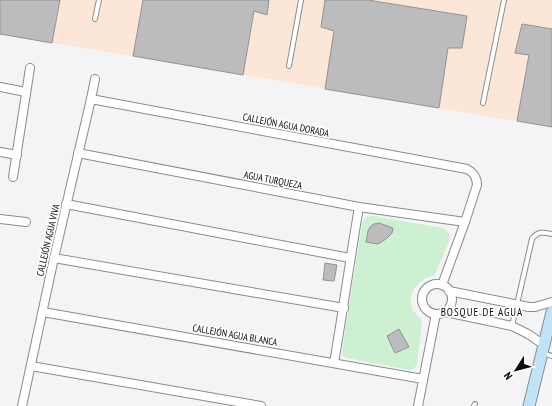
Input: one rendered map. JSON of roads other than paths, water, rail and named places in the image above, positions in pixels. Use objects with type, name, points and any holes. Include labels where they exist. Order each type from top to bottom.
[{"type":"street","points":[[13,177],[30,68]]},
{"type":"street","name":"CALLEJÓN AGUA VIVA","points":[[22,406],[95,79]]},
{"type":"street","points":[[0,87],[26,92]]},
{"type":"street","name":"CALLEJÓN AGUA DORADA","points":[[91,99],[467,169],[474,176],[477,185],[465,222]]},
{"type":"street","points":[[0,152],[17,155]]},
{"type":"street","name":"AGUA TURQUEZA","points":[[78,152],[359,207],[465,222]]},
{"type":"street","points":[[66,204],[350,258]]},
{"type":"street","points":[[334,363],[359,207]]},
{"type":"street","points":[[0,218],[26,222]]},
{"type":"street","points":[[442,285],[465,222]]},
{"type":"street","points":[[54,258],[344,308]]},
{"type":"street","points":[[446,312],[452,304],[452,295],[446,287],[442,285],[437,284],[428,288],[423,296],[423,301],[424,306],[431,313],[439,314],[446,312],[512,326],[528,334],[546,351]]},
{"type":"street","points":[[449,291],[529,307],[535,307],[552,302]]},
{"type":"street","name":"CALLEJÓN AGUA BLANCA","points":[[43,312],[423,379]]},
{"type":"street","points":[[529,406],[546,351],[552,312]]},
{"type":"street","points":[[418,406],[436,314]]},
{"type":"street","points":[[31,366],[261,406]]},
{"type":"lane","points":[[95,19],[99,0]]},
{"type":"lane","points":[[289,66],[301,0]]},
{"type":"lane","points":[[483,103],[504,0]]},
{"type":"lane","points":[[512,326],[532,239],[535,234],[541,232],[552,234]]},
{"type":"district","name":"BOSQUE DE AGUA","points":[[482,312]]}]
